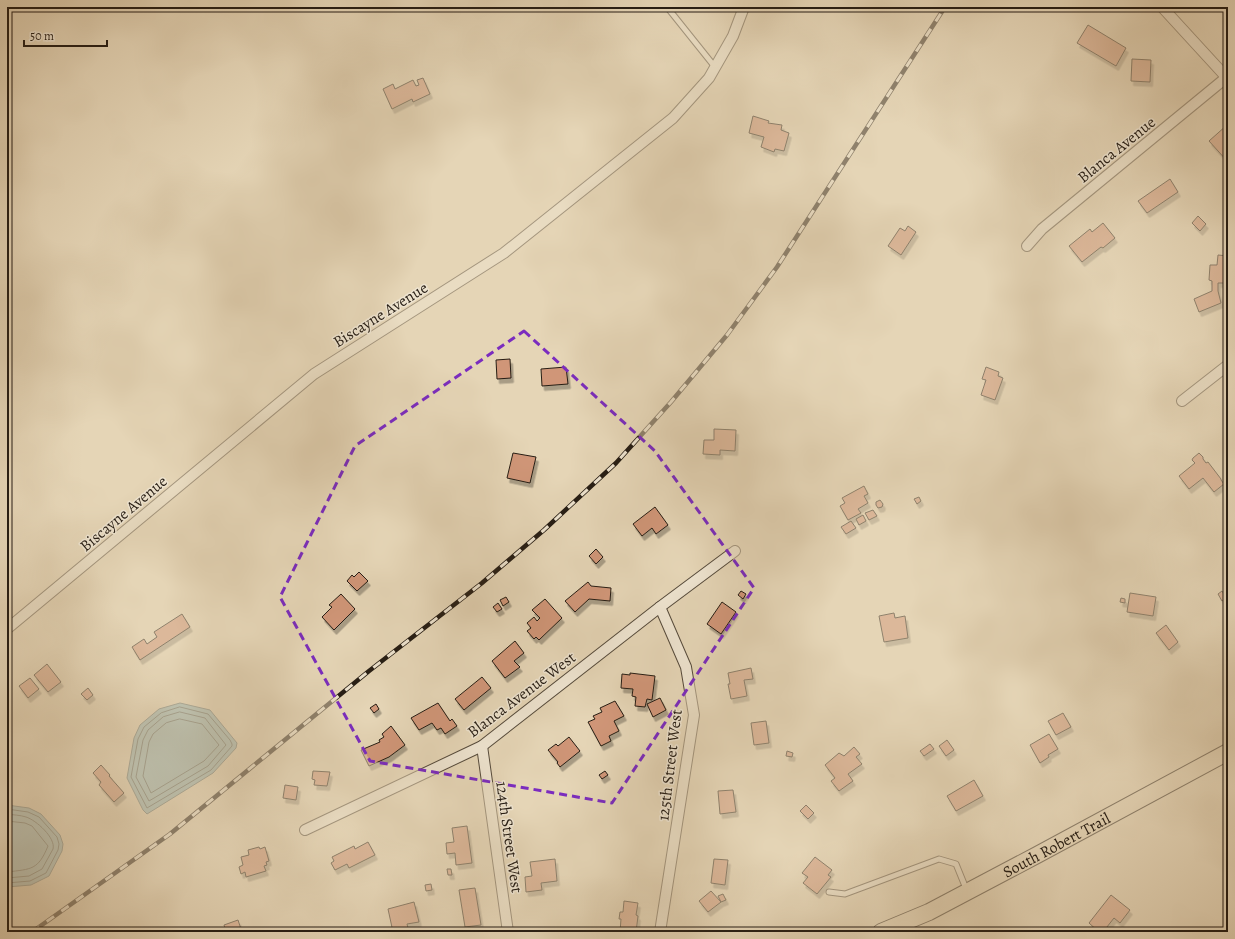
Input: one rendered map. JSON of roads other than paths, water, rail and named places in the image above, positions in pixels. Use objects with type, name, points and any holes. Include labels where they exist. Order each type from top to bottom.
[{"type":"main road","name":"South Robert Trail","points":[[881,932],[929,912],[1228,752]]},
{"type":"street","name":"Biscayne Avenue","points":[[7,629],[314,374],[504,253],[672,118],[709,78],[734,36],[744,7]]},
{"type":"street","points":[[1162,7],[1227,78]]},
{"type":"street","name":"Blanca Avenue","points":[[1027,246],[1042,229],[1227,78]]},
{"type":"street","points":[[1182,401],[1228,365]]},
{"type":"street","name":"Blanca Avenue West","points":[[305,830],[482,746],[660,607],[735,551]]},
{"type":"street","name":"125th Street West","points":[[660,607],[686,667],[694,715],[660,932]]},
{"type":"street","name":"124th Street West","points":[[482,746],[508,932]]},
{"type":"lane","points":[[667,7],[716,67]]},
{"type":"lane","points":[[829,892],[845,894],[939,859],[956,864],[967,892]]},
{"type":"water","points":[[180,703],[210,710],[237,743],[236,748],[213,773],[147,814],[143,810],[127,778],[134,738],[140,725],[159,709]]},
{"type":"water","points":[[7,805],[29,808],[41,814],[60,835],[63,844],[62,851],[49,876],[31,885],[7,887]]},
{"type":"railway","points":[[32,932],[170,834],[369,671],[482,583],[544,530],[616,463],[671,402],[727,335],[777,267],[945,7]]}]
